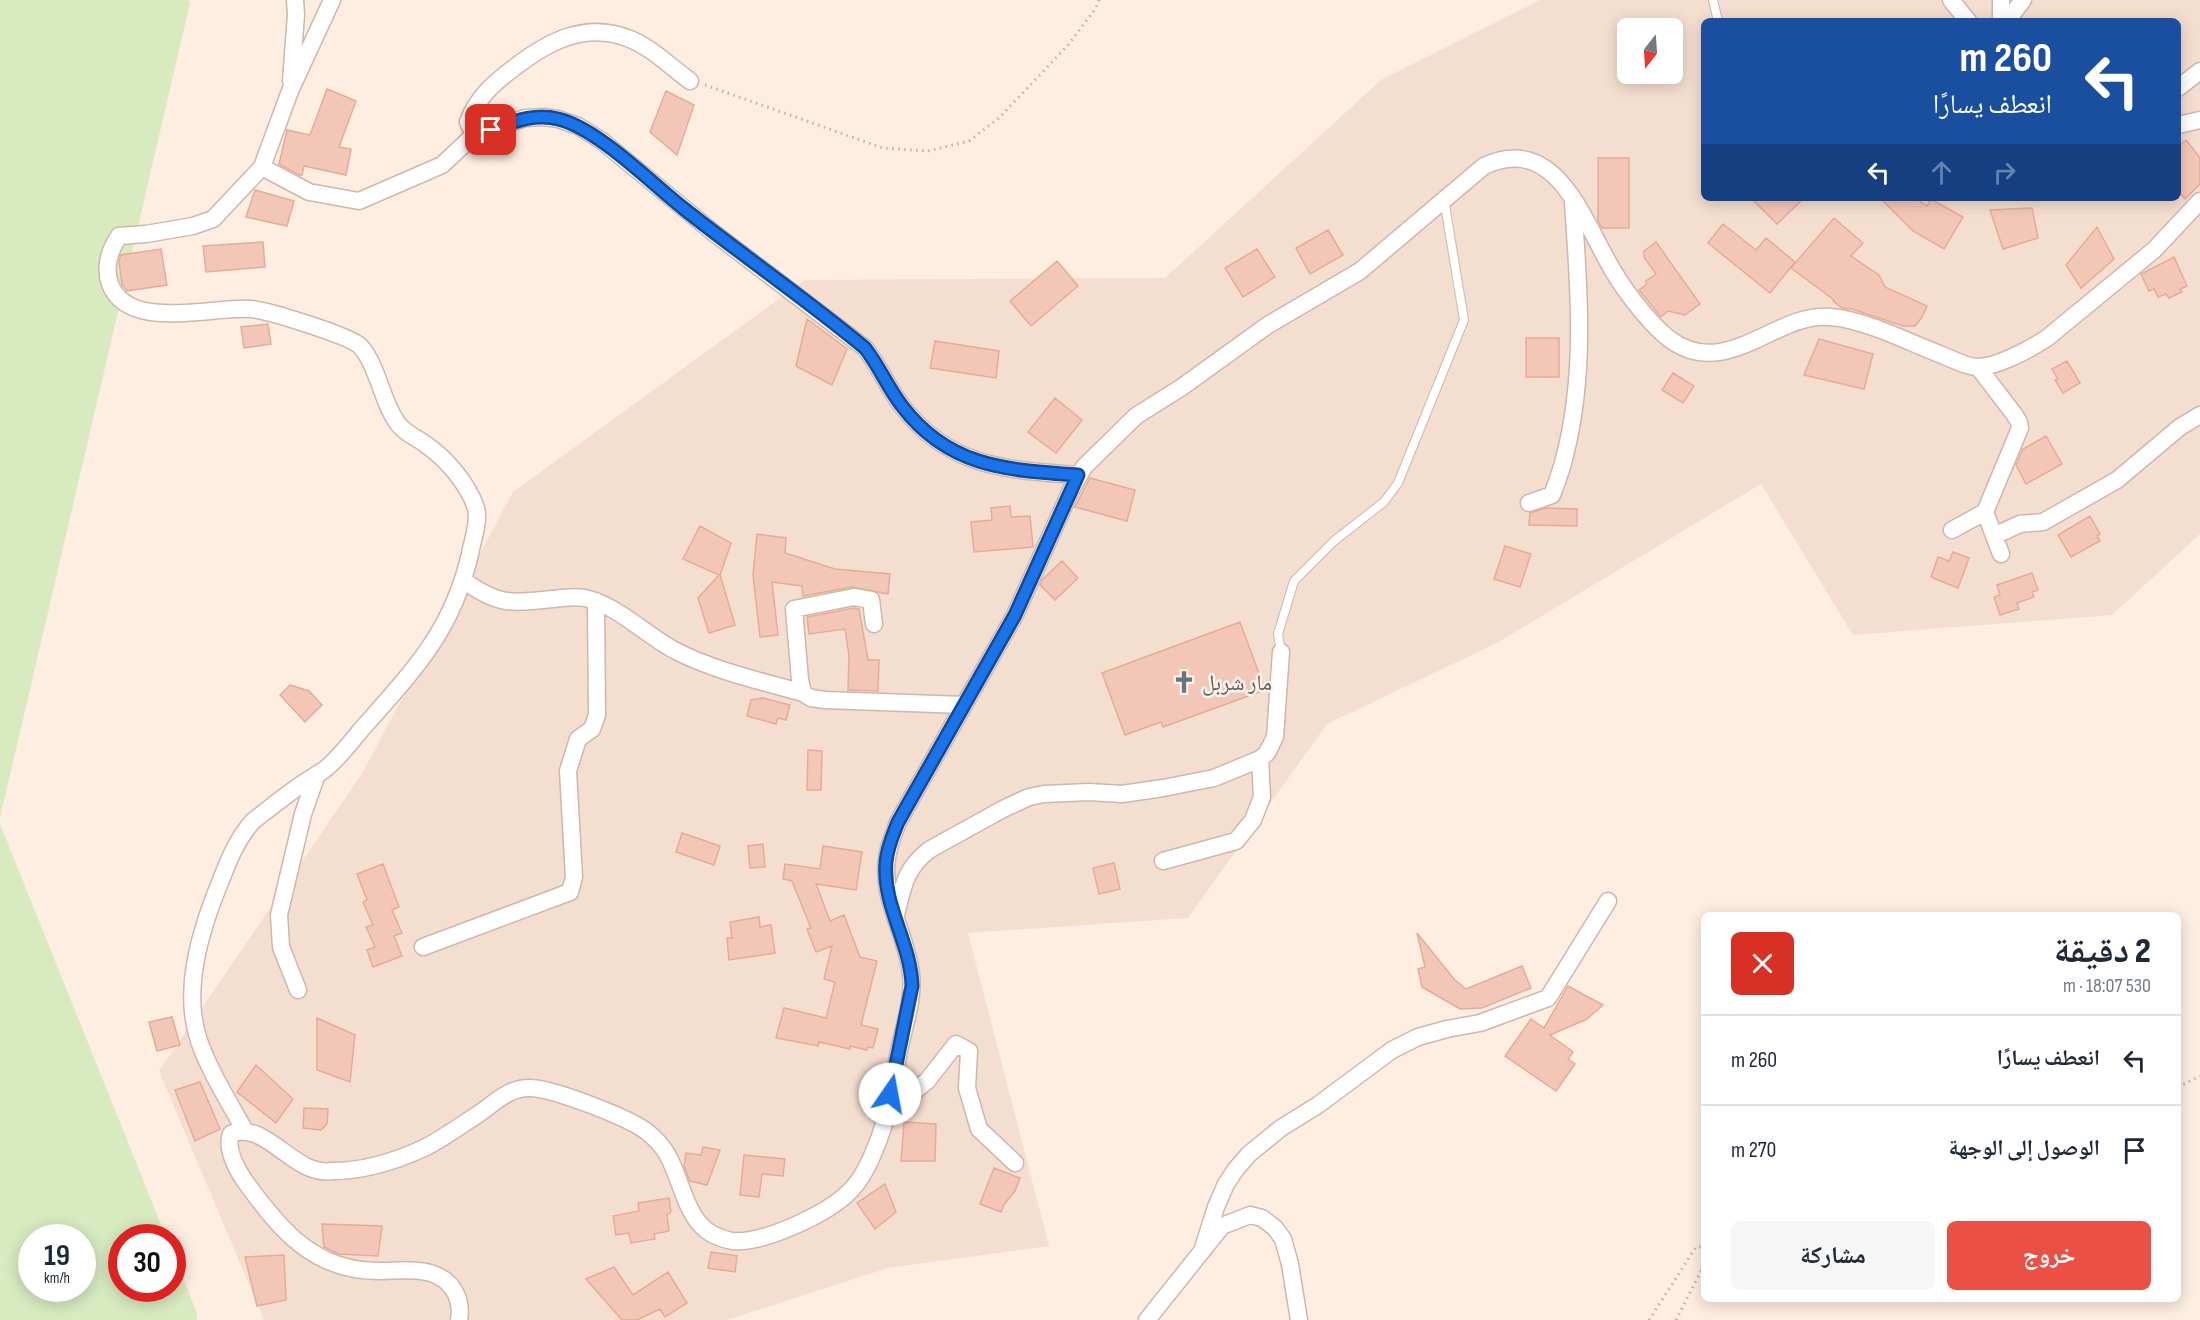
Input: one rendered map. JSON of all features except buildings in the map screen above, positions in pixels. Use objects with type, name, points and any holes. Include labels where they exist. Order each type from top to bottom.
[{"type":"street","points":[[290,91],[295,0]]},
{"type":"street","points":[[245,1131],[198,1040],[193,986],[195,964],[204,923],[229,860],[245,830],[253,821],[333,761],[384,705],[436,640],[450,614],[463,580],[477,515],[474,504],[457,476],[441,456],[399,426],[365,354],[356,343],[253,309],[174,313],[144,312],[127,306],[112,288],[107,276],[108,258],[119,236],[146,234],[213,219],[262,167],[290,91],[332,0]]},
{"type":"street","points":[[1951,0],[1966,18]]},
{"type":"street","points":[[2001,0],[2001,18]]},
{"type":"street","points":[[2009,18],[2023,0]]},
{"type":"street","points":[[474,135],[468,122],[480,98],[495,82],[539,49],[566,36],[585,32],[630,39],[649,50],[690,81]]},
{"type":"street","points":[[2181,86],[2200,71]]},
{"type":"street","points":[[262,167],[309,192],[359,201],[442,165],[474,135],[525,118],[558,119],[578,126],[602,141],[706,226],[865,348],[901,405],[920,427],[944,446],[967,458],[1000,467],[1078,475]]},
{"type":"street","points":[[2181,124],[2200,120]]},
{"type":"street","points":[[459,1320],[460,1302],[457,1294],[441,1278],[429,1272],[365,1271],[338,1266],[298,1244],[280,1227],[240,1173],[232,1156],[229,1140],[234,1132],[245,1131],[261,1136],[310,1169],[334,1172],[375,1166],[425,1147],[513,1091],[531,1088],[553,1092],[590,1105],[632,1123],[653,1136],[668,1156],[694,1217],[717,1237],[734,1241],[758,1238],[812,1217],[842,1199],[858,1182],[876,1148],[886,1114],[912,986],[906,948],[887,886],[886,862],[892,839],[898,822],[1015,615],[1078,475],[1136,416],[1182,387],[1268,325],[1360,271],[1484,166],[1496,160],[1509,158],[1529,160],[1542,165],[1554,174],[1573,199],[1608,262],[1629,292],[1667,337],[1682,346],[1709,352],[1725,351],[1756,341],[1802,319],[1830,316],[1870,327],[1978,367],[2002,361],[2031,349],[2047,338],[2145,258],[2200,201]]},
{"type":"street","points":[[1529,502],[1552,495],[1565,455],[1576,390],[1579,339],[1573,199]]},
{"type":"street","points":[[1952,530],[1985,512],[2019,428],[2019,422],[2014,414],[1978,367]]},
{"type":"street","points":[[1994,536],[2020,524],[2043,522],[2108,485],[2180,427],[2200,415]]},
{"type":"street","points":[[1985,512],[2001,554]]},
{"type":"street","points":[[463,580],[481,593],[502,601],[521,602],[577,597],[596,601],[684,655],[803,693],[811,698],[964,705]]},
{"type":"street","points":[[803,693],[794,609],[854,597],[871,600],[874,624]]},
{"type":"street","points":[[423,947],[570,892],[574,877],[568,771],[578,739],[592,729],[597,715],[596,601]]},
{"type":"street","points":[[896,915],[906,876],[918,858],[1015,802],[1044,794],[1089,792],[1122,794],[1163,788],[1214,778],[1260,759],[1267,753],[1275,737],[1281,652]]},
{"type":"street","points":[[1163,861],[1236,841],[1253,820],[1262,797],[1260,759]]},
{"type":"street","points":[[298,990],[281,946],[279,915],[303,814],[317,774]]},
{"type":"street","points":[[1203,1248],[1216,1207],[1236,1169],[1249,1154],[1281,1128],[1318,1105],[1392,1050],[1419,1037],[1480,1023],[1548,998],[1608,901]]},
{"type":"street","points":[[886,1114],[927,1081],[956,1044],[969,1051],[967,1088],[979,1129],[1015,1163]]},
{"type":"street","points":[[1147,1320],[1222,1226],[1250,1215],[1262,1218],[1275,1228],[1283,1239],[1290,1264],[1299,1320]]},
{"type":"lane","points":[[1713,0],[1717,18]]},
{"type":"lane","points":[[1281,652],[1278,633],[1294,581],[1334,541],[1384,502],[1398,483],[1464,320],[1444,199]]},
{"type":"path","points":[[690,81],[708,85],[883,148],[928,151],[969,141],[999,118],[1068,45],[1099,0]]},
{"type":"path","points":[[2181,1086],[2200,1076]]},
{"type":"path","points":[[1649,1320],[1696,1247],[1701,1247]]},
{"type":"path","points":[[1676,1320],[1701,1271]]},
{"type":"shaded area","points":[[1540,0],[2200,0],[2200,534],[2112,615],[1853,635],[1761,484],[1497,643],[1327,724],[1188,918],[968,933],[1049,1246],[888,1268],[727,1320],[264,1320],[159,1071],[361,775],[513,492],[805,280],[1165,278],[1381,80]]},
{"type":"green space","points":[[0,0],[188,0],[190,3],[0,818]]},
{"type":"green space","points":[[0,824],[161,1224],[108,1224],[108,1302],[186,1302],[186,1286],[197,1313],[197,1320],[0,1320]]},
{"type":"place","name":"مار شربل","points":[[1184,682]]},
{"type":"route","points":[[491,130],[525,118],[544,117],[578,126],[602,141],[714,233],[865,348],[901,405],[920,427],[944,446],[967,458],[1000,467],[1078,475],[1015,615],[898,822],[888,851],[887,886],[906,948],[912,986],[890,1094]]}]
